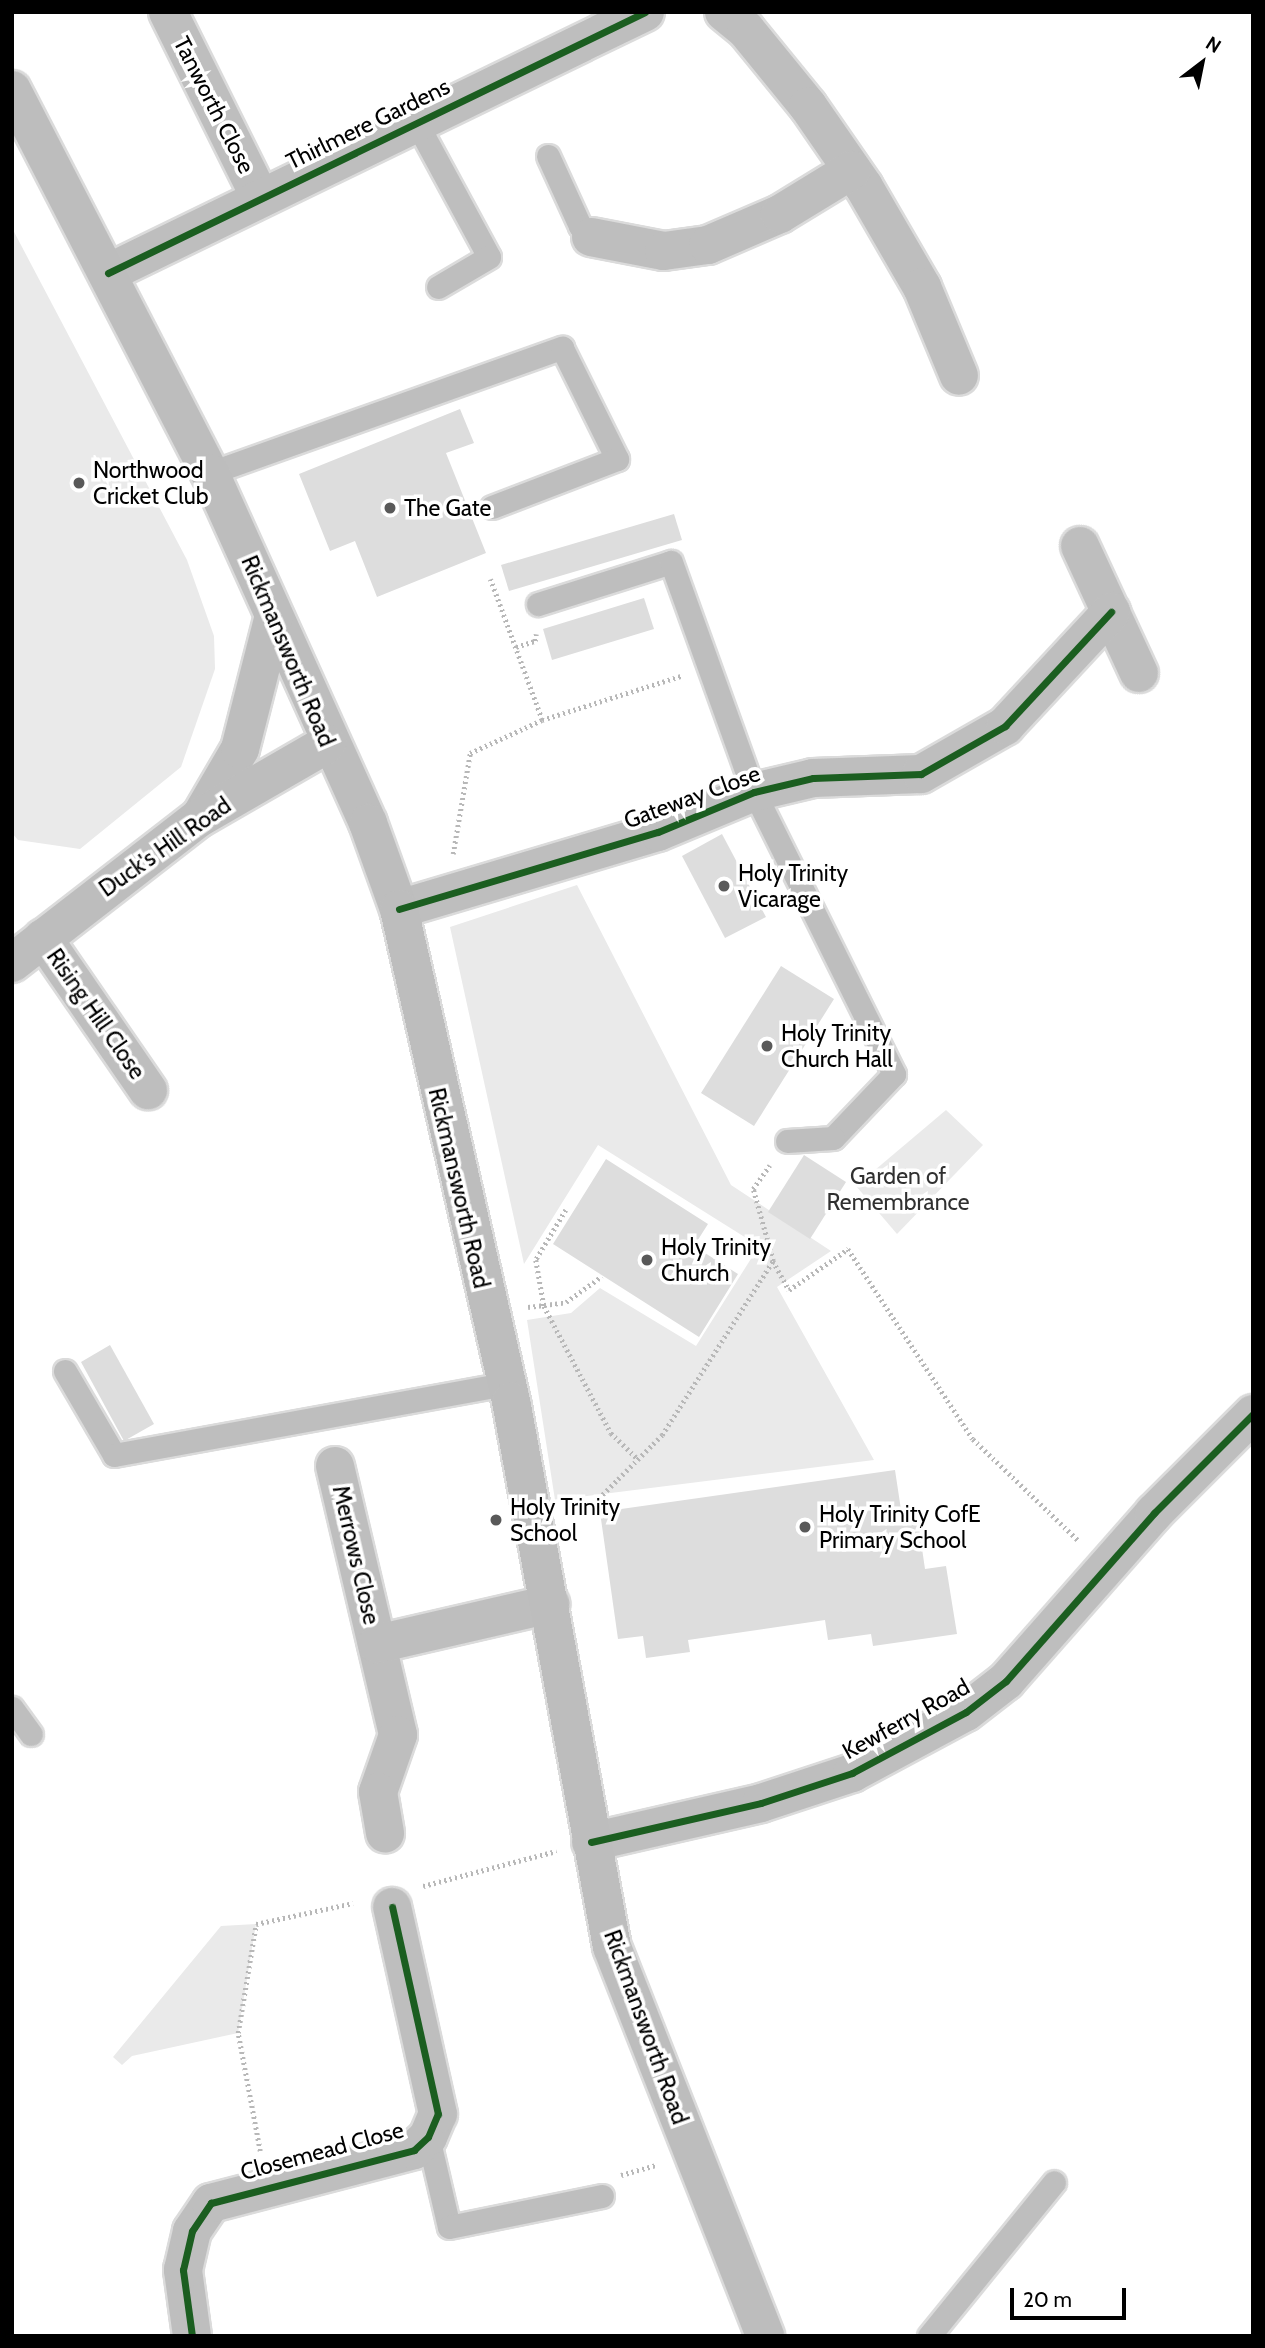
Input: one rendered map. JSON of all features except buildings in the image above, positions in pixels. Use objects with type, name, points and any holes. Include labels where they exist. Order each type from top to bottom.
[{"type":"main road","name":"Rickmansworth Road","points":[[12,90],[210,473],[327,744],[368,823],[398,909],[506,1384],[550,1604],[612,1947],[765,2336]]},
{"type":"main road","points":[[199,818],[240,749],[274,616]]},
{"type":"main road","name":"Duck's Hill Road","points":[[12,963],[199,818],[327,744]]},
{"type":"street","name":"Tanworth Close","points":[[168,12],[260,197]]},
{"type":"street","name":"Thirlmere Gardens","points":[[108,272],[645,12]]},
{"type":"street","points":[[724,12],[781,73],[852,170],[922,287],[959,376]]},
{"type":"street","points":[[591,237],[664,251],[708,245],[780,214],[852,170]]},
{"type":"street","points":[[1080,546],[1139,673]]},
{"type":"street","name":"Gateway Close","points":[[398,909],[658,832],[754,792],[813,778],[921,774],[961,756],[1006,726],[1111,612]]},
{"type":"street","name":"Rising Hill Close","points":[[43,939],[148,1090]]},
{"type":"street","name":"Kewferry Road","points":[[591,1842],[761,1803],[885,1756],[965,1712],[1006,1681],[1106,1567],[1253,1414]]},
{"type":"street","name":"Merrows Close","points":[[335,1466],[398,1735],[378,1792],[385,1833]]},
{"type":"street","name":"Merrows Close","points":[[377,1644],[550,1604]]},
{"type":"street","name":"Closemead Close","points":[[192,2336],[183,2270],[192,2231],[211,2203],[414,2150],[428,2137],[438,2114],[390,1901]]},
{"type":"lane","points":[[416,122],[489,257],[438,288]]},
{"type":"lane","points":[[548,156],[580,226],[591,237]]},
{"type":"lane","points":[[210,473],[562,348],[617,458],[492,507]]},
{"type":"lane","points":[[538,604],[671,562],[754,792],[894,1074],[833,1138],[787,1141]]},
{"type":"lane","points":[[65,1371],[114,1455],[506,1384]]},
{"type":"lane","points":[[12,1707],[31,1734]]},
{"type":"lane","points":[[428,2137],[449,2227],[602,2196]]},
{"type":"lane","points":[[929,2336],[1054,2182]]},
{"type":"path","points":[[490,579],[541,720]]},
{"type":"path","points":[[446,895],[470,753],[541,720],[709,667]]},
{"type":"path","points":[[787,1141],[753,1189],[773,1261],[789,1290],[848,1249],[973,1439],[1106,1567]]},
{"type":"path","points":[[566,1210],[536,1260],[544,1306],[611,1433],[638,1459]]},
{"type":"path","points":[[534,1520],[587,1510],[662,1435],[773,1261]]},
{"type":"path","points":[[489,1311],[566,1302],[602,1276]]},
{"type":"path","points":[[267,2187],[238,2033],[256,1924],[390,1901],[591,1842]]},
{"type":"path","points":[[602,2196],[618,2176],[694,2155]]},
{"type":"green space","name":"Northwood Cricket Club","points":[[12,228],[187,560],[214,636],[215,669],[181,767],[80,849],[18,840],[12,833]]},
{"type":"green space","points":[[577,885],[731,1185],[831,1251],[777,1287],[874,1460],[555,1500],[527,1320],[571,1313],[600,1288],[696,1346],[759,1246],[598,1145],[524,1264],[450,927]]},
{"type":"green space","name":"Garden of Remembrance","points":[[946,1110],[983,1145],[897,1234],[856,1186]]},
{"type":"green space","points":[[256,1924],[238,2033],[132,2056],[122,2065],[113,2057],[221,1926]]},
{"type":"cycle path","points":[[108,273],[645,12]]},
{"type":"cycle path","points":[[399,909],[658,832],[754,792],[813,778],[921,774],[1005,726],[1111,612]]},
{"type":"cycle path","points":[[591,1842],[761,1803],[852,1773],[966,1712],[1006,1681],[1154,1513],[1253,1414]]},
{"type":"cycle path","points":[[192,2336],[183,2270],[192,2231],[211,2203],[414,2150],[428,2137],[438,2114],[392,1907]]},
{"type":"place","name":"Northwood Cricket Club","points":[[79,483]]},
{"type":"place","name":"The Gate","points":[[390,508]]},
{"type":"place","name":"Holy Trinity Vicarage","points":[[724,886]]},
{"type":"place","name":"Holy Trinity Church Hall","points":[[767,1046]]},
{"type":"place","name":"Holy Trinity Church","points":[[647,1260]]},
{"type":"place","name":"Holy Trinity School","points":[[496,1520]]},
{"type":"place","name":"Holy Trinity CofE Primary School","points":[[805,1527]]}]
